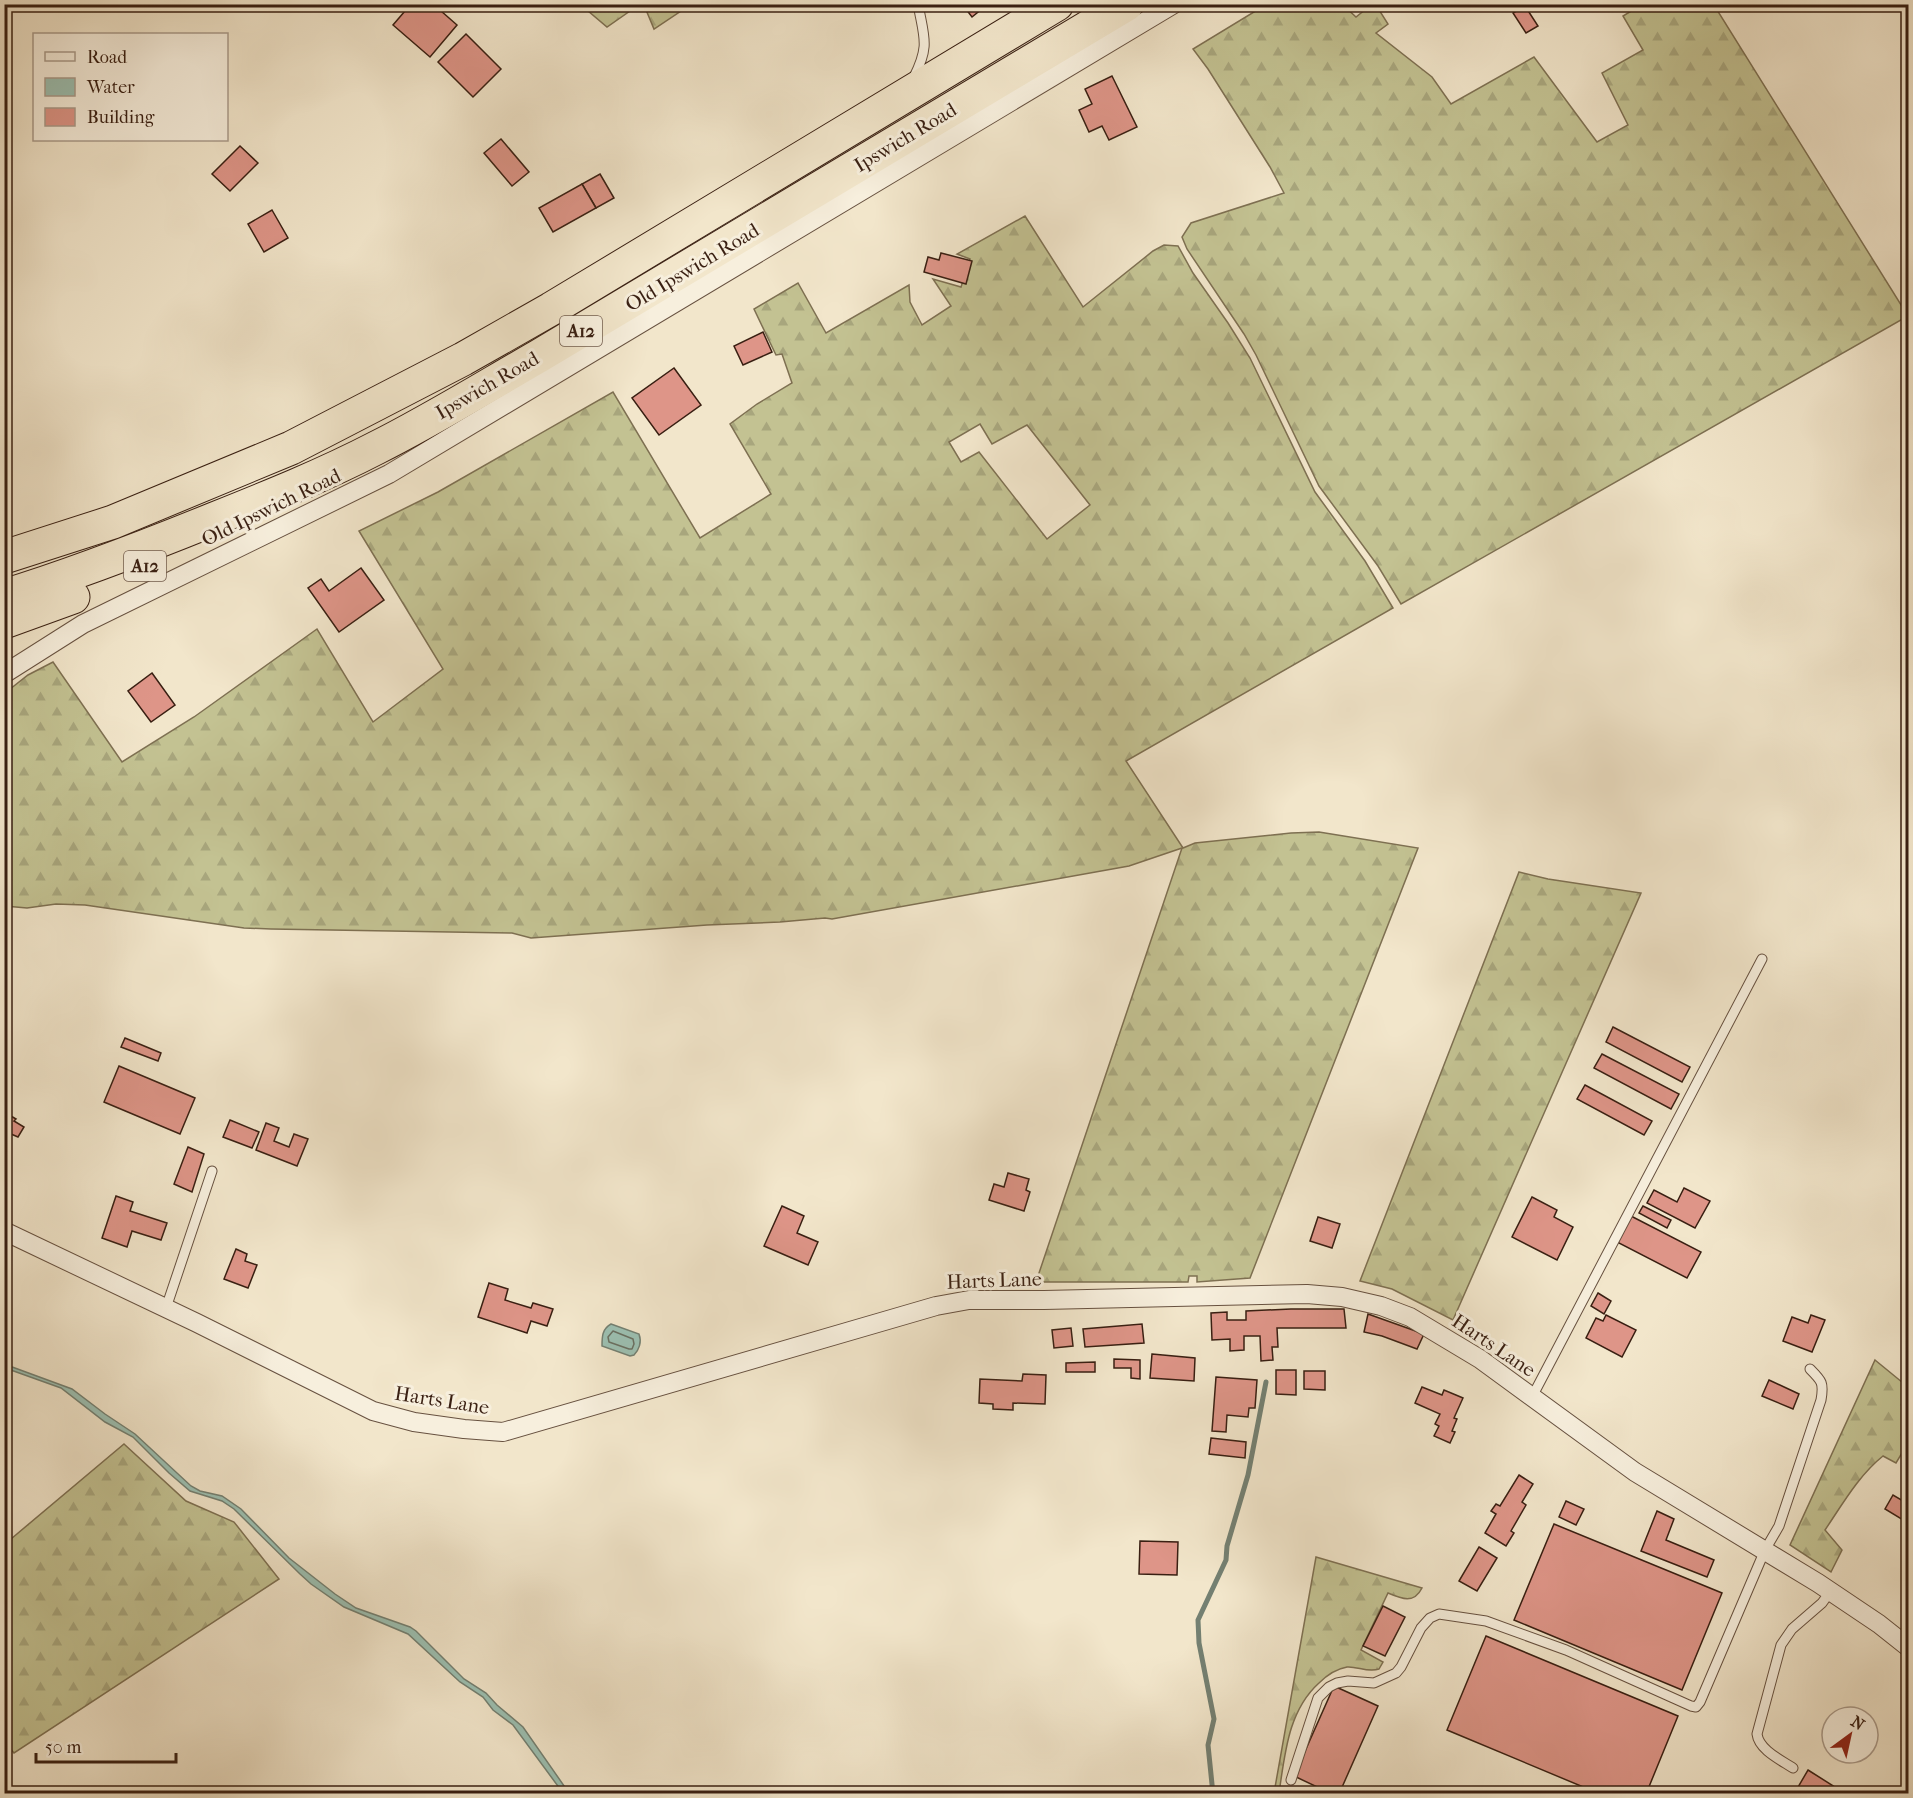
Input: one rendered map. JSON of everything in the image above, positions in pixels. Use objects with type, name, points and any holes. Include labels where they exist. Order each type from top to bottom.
[{"type":"highway","name":"Ipswich Road","points":[[4,557],[113,522],[291,448],[463,359],[524,325],[1057,4]]},
{"type":"highway","name":"Ipswich Road","points":[[4,596],[56,580],[147,546],[277,494],[376,448],[463,400],[1127,4]]},
{"type":"highway","name":"A12","points":[[4,622],[79,594],[237,526],[277,494]]},
{"type":"street","name":"Old Ipswich Road","points":[[4,674],[83,624],[388,474],[1174,4]]},
{"type":"street","name":"Harts Lane","points":[[4,1231],[166,1308],[373,1411],[414,1422],[503,1432],[936,1305],[969,1300],[1307,1294],[1342,1297],[1381,1306],[1410,1317],[1480,1359],[1635,1472],[1765,1550],[1908,1647]]},
{"type":"lane","points":[[905,96],[922,60],[926,44],[918,4]]},
{"type":"lane","points":[[1532,1397],[1762,959]]},
{"type":"lane","points":[[166,1308],[212,1171]]},
{"type":"lane","points":[[1291,1780],[1318,1698],[1329,1687],[1337,1683],[1348,1681],[1374,1683],[1396,1673],[1421,1628],[1430,1618],[1439,1614],[1473,1618],[1496,1624],[1566,1650],[1696,1707],[1765,1550],[1779,1526],[1824,1387],[1821,1379],[1810,1369]]},
{"type":"lane","points":[[1793,1768],[1764,1748],[1757,1740],[1757,1734],[1781,1645],[1792,1629],[1822,1603],[1830,1592]]},
{"type":"green space","points":[[1267,4],[1343,5],[1356,17],[1371,5],[1376,5],[1388,24],[1376,33],[1432,77],[1451,104],[1534,57],[1597,142],[1628,125],[1602,73],[1643,50],[1623,16],[1641,5],[1714,5],[1908,316],[1401,604],[1378,566],[1319,486],[1256,355],[1187,249],[1182,237],[1191,223],[1284,193],[1270,167],[1193,49]]},
{"type":"green space","points":[[581,5],[628,5],[630,11],[607,27]]},
{"type":"green space","points":[[644,5],[690,5],[654,29]]},
{"type":"green space","points":[[1025,216],[1083,307],[1153,251],[1164,245],[1178,246],[1193,273],[1250,358],[1315,492],[1365,561],[1393,608],[1126,761],[1183,848],[1195,843],[1319,832],[1418,848],[1250,1278],[1197,1282],[1197,1276],[1189,1276],[1188,1282],[1036,1282],[1182,848],[1129,866],[832,919],[707,925],[531,938],[512,933],[244,928],[85,905],[56,904],[27,908],[5,906],[4,823],[10,812],[4,809],[5,693],[28,675],[53,662],[122,762],[194,717],[317,629],[373,722],[443,669],[359,531],[438,492],[613,392],[700,538],[771,494],[730,424],[792,383],[782,354],[776,355],[754,309],[798,283],[826,333],[909,285],[910,302],[922,325],[951,306],[933,279],[961,287],[970,259],[957,254]],"holes":[[[980,424],[992,444],[1027,425],[1090,505],[1047,539],[979,452],[961,462],[949,442]]]},
{"type":"green space","points":[[1519,872],[1548,879],[1641,893],[1453,1320],[1392,1289],[1360,1281]]},
{"type":"green space","points":[[1875,1360],[1908,1387],[1908,1443],[1896,1463],[1883,1456],[1866,1472],[1825,1530],[1842,1550],[1831,1572],[1790,1545]]},
{"type":"green space","points":[[124,1444],[186,1501],[234,1522],[279,1579],[14,1753],[4,1741],[5,1544]]},
{"type":"green space","points":[[1316,1557],[1422,1588],[1415,1596],[1407,1599],[1388,1593],[1361,1650],[1383,1662],[1379,1669],[1347,1667],[1339,1669],[1319,1683],[1309,1694],[1294,1720],[1286,1748],[1279,1793],[1274,1793]]},
{"type":"water","points":[[611,1324],[639,1334],[640,1346],[634,1355],[630,1356],[602,1346],[604,1331]]},
{"type":"water","points":[[4,1364],[72,1389],[135,1434],[191,1486],[200,1491],[222,1496],[241,1509],[289,1558],[335,1594],[356,1608],[416,1631],[464,1679],[486,1693],[523,1727],[569,1793],[563,1793],[513,1725],[493,1710],[483,1697],[460,1682],[408,1634],[344,1607],[311,1584],[234,1509],[222,1501],[190,1491],[133,1437],[105,1422],[61,1388],[5,1368]]},
{"type":"building","points":[[411,4],[433,4],[457,25],[430,57],[393,25]]},
{"type":"building","points":[[962,4],[988,4],[972,17]]},
{"type":"building","points":[[1525,6],[1538,26],[1526,33],[1513,13]]},
{"type":"building","points":[[466,34],[501,69],[473,97],[438,62]]},
{"type":"building","points":[[1112,76],[1137,127],[1109,140],[1102,126],[1089,132],[1079,110],[1092,104],[1085,89]]},
{"type":"building","points":[[501,139],[529,172],[512,186],[484,153]]},
{"type":"building","points":[[240,146],[258,163],[230,191],[212,174]]},
{"type":"building","points":[[600,174],[614,198],[596,208],[582,184]]},
{"type":"building","points":[[582,184],[596,208],[553,232],[539,208]]},
{"type":"building","points":[[272,210],[288,238],[264,252],[248,224]]},
{"type":"building","points":[[941,253],[972,261],[966,284],[924,272],[928,257],[939,260]]},
{"type":"building","points":[[763,332],[772,352],[743,365],[734,346]]},
{"type":"building","points":[[674,368],[701,405],[659,435],[632,398]]},
{"type":"building","points":[[361,568],[384,600],[339,632],[308,588],[321,579],[329,591]]},
{"type":"building","points":[[152,673],[175,705],[151,722],[128,691]]},
{"type":"building","points":[[1613,1027],[1690,1067],[1682,1082],[1606,1042]]},
{"type":"building","points":[[125,1038],[161,1053],[158,1061],[121,1047]]},
{"type":"building","points":[[1602,1054],[1679,1094],[1671,1109],[1594,1068]]},
{"type":"building","points":[[119,1066],[195,1098],[180,1134],[104,1102]]},
{"type":"building","points":[[1585,1085],[1652,1121],[1644,1135],[1577,1099]]},
{"type":"building","points":[[4,1112],[24,1127],[18,1137],[4,1131]]},
{"type":"building","points":[[230,1120],[259,1132],[252,1148],[223,1137]]},
{"type":"building","points":[[266,1123],[279,1128],[274,1141],[289,1147],[294,1134],[308,1139],[297,1166],[256,1150]]},
{"type":"building","points":[[188,1147],[204,1154],[192,1192],[174,1184]]},
{"type":"building","points":[[1008,1173],[1029,1179],[1026,1190],[1030,1192],[1024,1211],[989,1200],[994,1184],[1004,1187]]},
{"type":"building","points":[[1684,1188],[1710,1201],[1695,1228],[1647,1203],[1654,1190],[1677,1202]]},
{"type":"building","points":[[116,1196],[133,1202],[130,1211],[167,1223],[161,1240],[132,1231],[127,1247],[102,1238]]},
{"type":"building","points":[[1532,1197],[1557,1210],[1554,1217],[1573,1227],[1557,1260],[1512,1237]]},
{"type":"building","points":[[782,1206],[804,1216],[797,1233],[818,1242],[808,1265],[764,1246]]},
{"type":"building","points":[[1643,1206],[1671,1220],[1667,1228],[1639,1213]]},
{"type":"building","points":[[1629,1215],[1701,1252],[1687,1278],[1615,1241]]},
{"type":"building","points":[[1318,1217],[1340,1224],[1332,1248],[1310,1241]]},
{"type":"building","points":[[236,1249],[247,1254],[245,1261],[257,1265],[248,1288],[224,1279]]},
{"type":"building","points":[[489,1283],[508,1289],[505,1300],[531,1308],[533,1303],[553,1309],[547,1326],[531,1321],[527,1333],[478,1317]]},
{"type":"building","points":[[1598,1293],[1611,1301],[1604,1314],[1591,1306]]},
{"type":"building","points":[[1344,1309],[1346,1328],[1277,1328],[1278,1347],[1272,1347],[1273,1360],[1261,1361],[1260,1336],[1244,1336],[1244,1350],[1230,1351],[1230,1339],[1212,1340],[1211,1313],[1227,1312],[1227,1320],[1246,1320],[1246,1311]]},
{"type":"building","points":[[1368,1314],[1424,1334],[1417,1349],[1364,1332]]},
{"type":"building","points":[[1606,1315],[1636,1330],[1622,1357],[1586,1338],[1596,1318],[1603,1321]]},
{"type":"building","points":[[1811,1315],[1825,1320],[1812,1352],[1783,1341],[1792,1317],[1808,1323]]},
{"type":"building","points":[[1142,1324],[1144,1343],[1085,1347],[1083,1329]]},
{"type":"building","points":[[1071,1328],[1073,1346],[1054,1348],[1052,1330]]},
{"type":"building","points":[[1152,1354],[1195,1358],[1194,1381],[1150,1378]]},
{"type":"building","points":[[1114,1359],[1140,1360],[1140,1379],[1131,1378],[1131,1368],[1114,1368]]},
{"type":"building","points":[[1095,1362],[1095,1372],[1066,1372],[1066,1363]]},
{"type":"building","points":[[1276,1370],[1296,1370],[1296,1395],[1276,1394]]},
{"type":"building","points":[[1304,1371],[1325,1371],[1325,1390],[1304,1389]]},
{"type":"building","points":[[1023,1374],[1046,1375],[1045,1404],[1013,1403],[1013,1410],[993,1409],[993,1404],[979,1403],[980,1379],[1022,1381]]},
{"type":"building","points":[[1216,1377],[1257,1380],[1255,1408],[1249,1408],[1248,1417],[1227,1415],[1226,1432],[1212,1431]]},
{"type":"building","points":[[1769,1380],[1799,1394],[1793,1409],[1762,1396]]},
{"type":"building","points":[[1422,1387],[1442,1395],[1444,1390],[1463,1398],[1454,1418],[1457,1419],[1452,1431],[1455,1432],[1450,1443],[1434,1436],[1439,1426],[1435,1424],[1440,1414],[1415,1403]]},
{"type":"building","points":[[1211,1438],[1246,1442],[1245,1458],[1209,1454]]},
{"type":"building","points":[[1519,1475],[1533,1484],[1522,1502],[1526,1505],[1511,1531],[1514,1533],[1506,1546],[1485,1533],[1496,1514],[1491,1511],[1496,1504],[1500,1506]]},
{"type":"building","points":[[1908,1492],[1908,1523],[1885,1509],[1893,1495],[1903,1501]]},
{"type":"building","points":[[1566,1501],[1584,1509],[1576,1525],[1559,1517]]},
{"type":"building","points":[[1657,1511],[1674,1519],[1666,1540],[1714,1560],[1707,1577],[1641,1551]]},
{"type":"building","points":[[1554,1524],[1722,1593],[1682,1690],[1514,1620]]},
{"type":"building","points":[[1140,1541],[1178,1542],[1177,1575],[1139,1574]]},
{"type":"building","points":[[1479,1547],[1497,1558],[1477,1591],[1459,1581]]},
{"type":"building","points":[[1383,1606],[1405,1617],[1385,1656],[1363,1646]]},
{"type":"building","points":[[1486,1636],[1678,1716],[1646,1794],[1600,1794],[1447,1730]]},
{"type":"building","points":[[1334,1686],[1378,1706],[1339,1794],[1332,1794],[1294,1776]]},
{"type":"building","points":[[1808,1770],[1846,1794],[1794,1794]]},
{"type":"waterway","points":[[1213,1794],[1208,1745],[1214,1719],[1199,1643],[1198,1620],[1226,1560],[1227,1546],[1248,1475],[1266,1382]]}]
